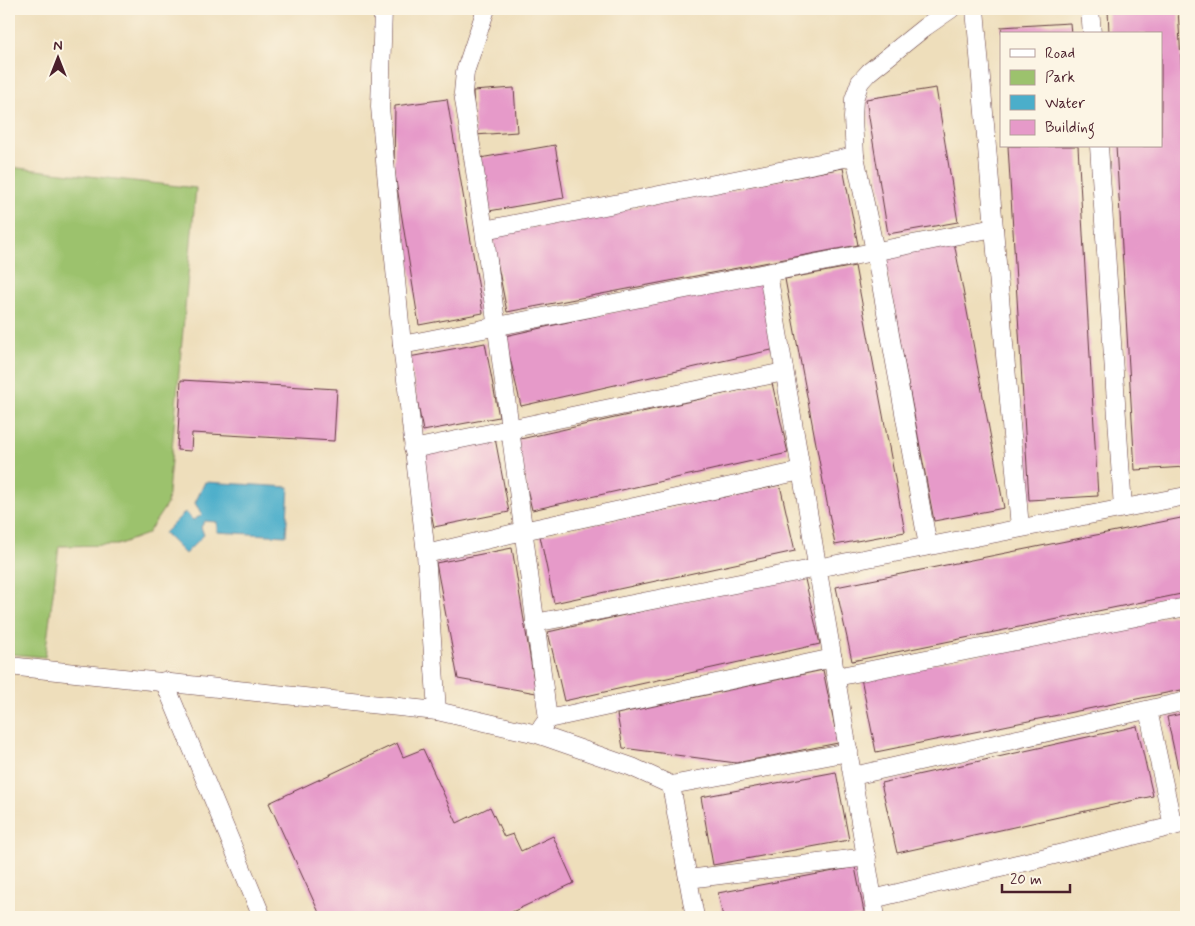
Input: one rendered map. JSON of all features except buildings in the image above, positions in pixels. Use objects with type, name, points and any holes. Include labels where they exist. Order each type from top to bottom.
[{"type":"street","points":[[383,9],[380,107],[402,346],[426,554],[437,711]]},
{"type":"street","points":[[486,9],[464,72],[463,93],[484,230],[548,719]]},
{"type":"street","points":[[928,546],[875,251],[855,156],[853,118],[854,99],[860,82],[869,72],[925,27],[951,9]]},
{"type":"street","points":[[975,9],[1020,528]]},
{"type":"street","points":[[1090,9],[1092,32]]},
{"type":"street","points":[[1099,148],[1123,508]]},
{"type":"street","points":[[484,230],[855,156]]},
{"type":"street","points":[[402,346],[994,228]]},
{"type":"street","points":[[768,273],[876,917]]},
{"type":"street","points":[[413,449],[784,372]]},
{"type":"street","points":[[426,554],[801,471]]},
{"type":"street","points":[[535,623],[1186,496]]},
{"type":"street","points":[[836,677],[1186,607]]},
{"type":"street","points":[[537,734],[548,719],[833,658]]},
{"type":"street","points":[[9,666],[437,711],[537,734],[632,768],[671,785],[849,752]]},
{"type":"street","points":[[164,681],[262,917]]},
{"type":"street","points":[[853,776],[1186,702]]},
{"type":"street","points":[[873,899],[1180,824],[1148,710]]},
{"type":"street","points":[[671,785],[695,917]]},
{"type":"street","points":[[688,879],[867,858]]},
{"type":"green space","points":[[9,167],[196,188],[167,504],[147,534],[117,545],[59,546],[45,657],[9,654]]},
{"type":"water","points":[[205,482],[289,487],[286,536],[217,532],[217,522],[205,521],[201,527],[204,535],[185,554],[164,533],[185,512],[193,520],[202,515],[195,503]]}]
